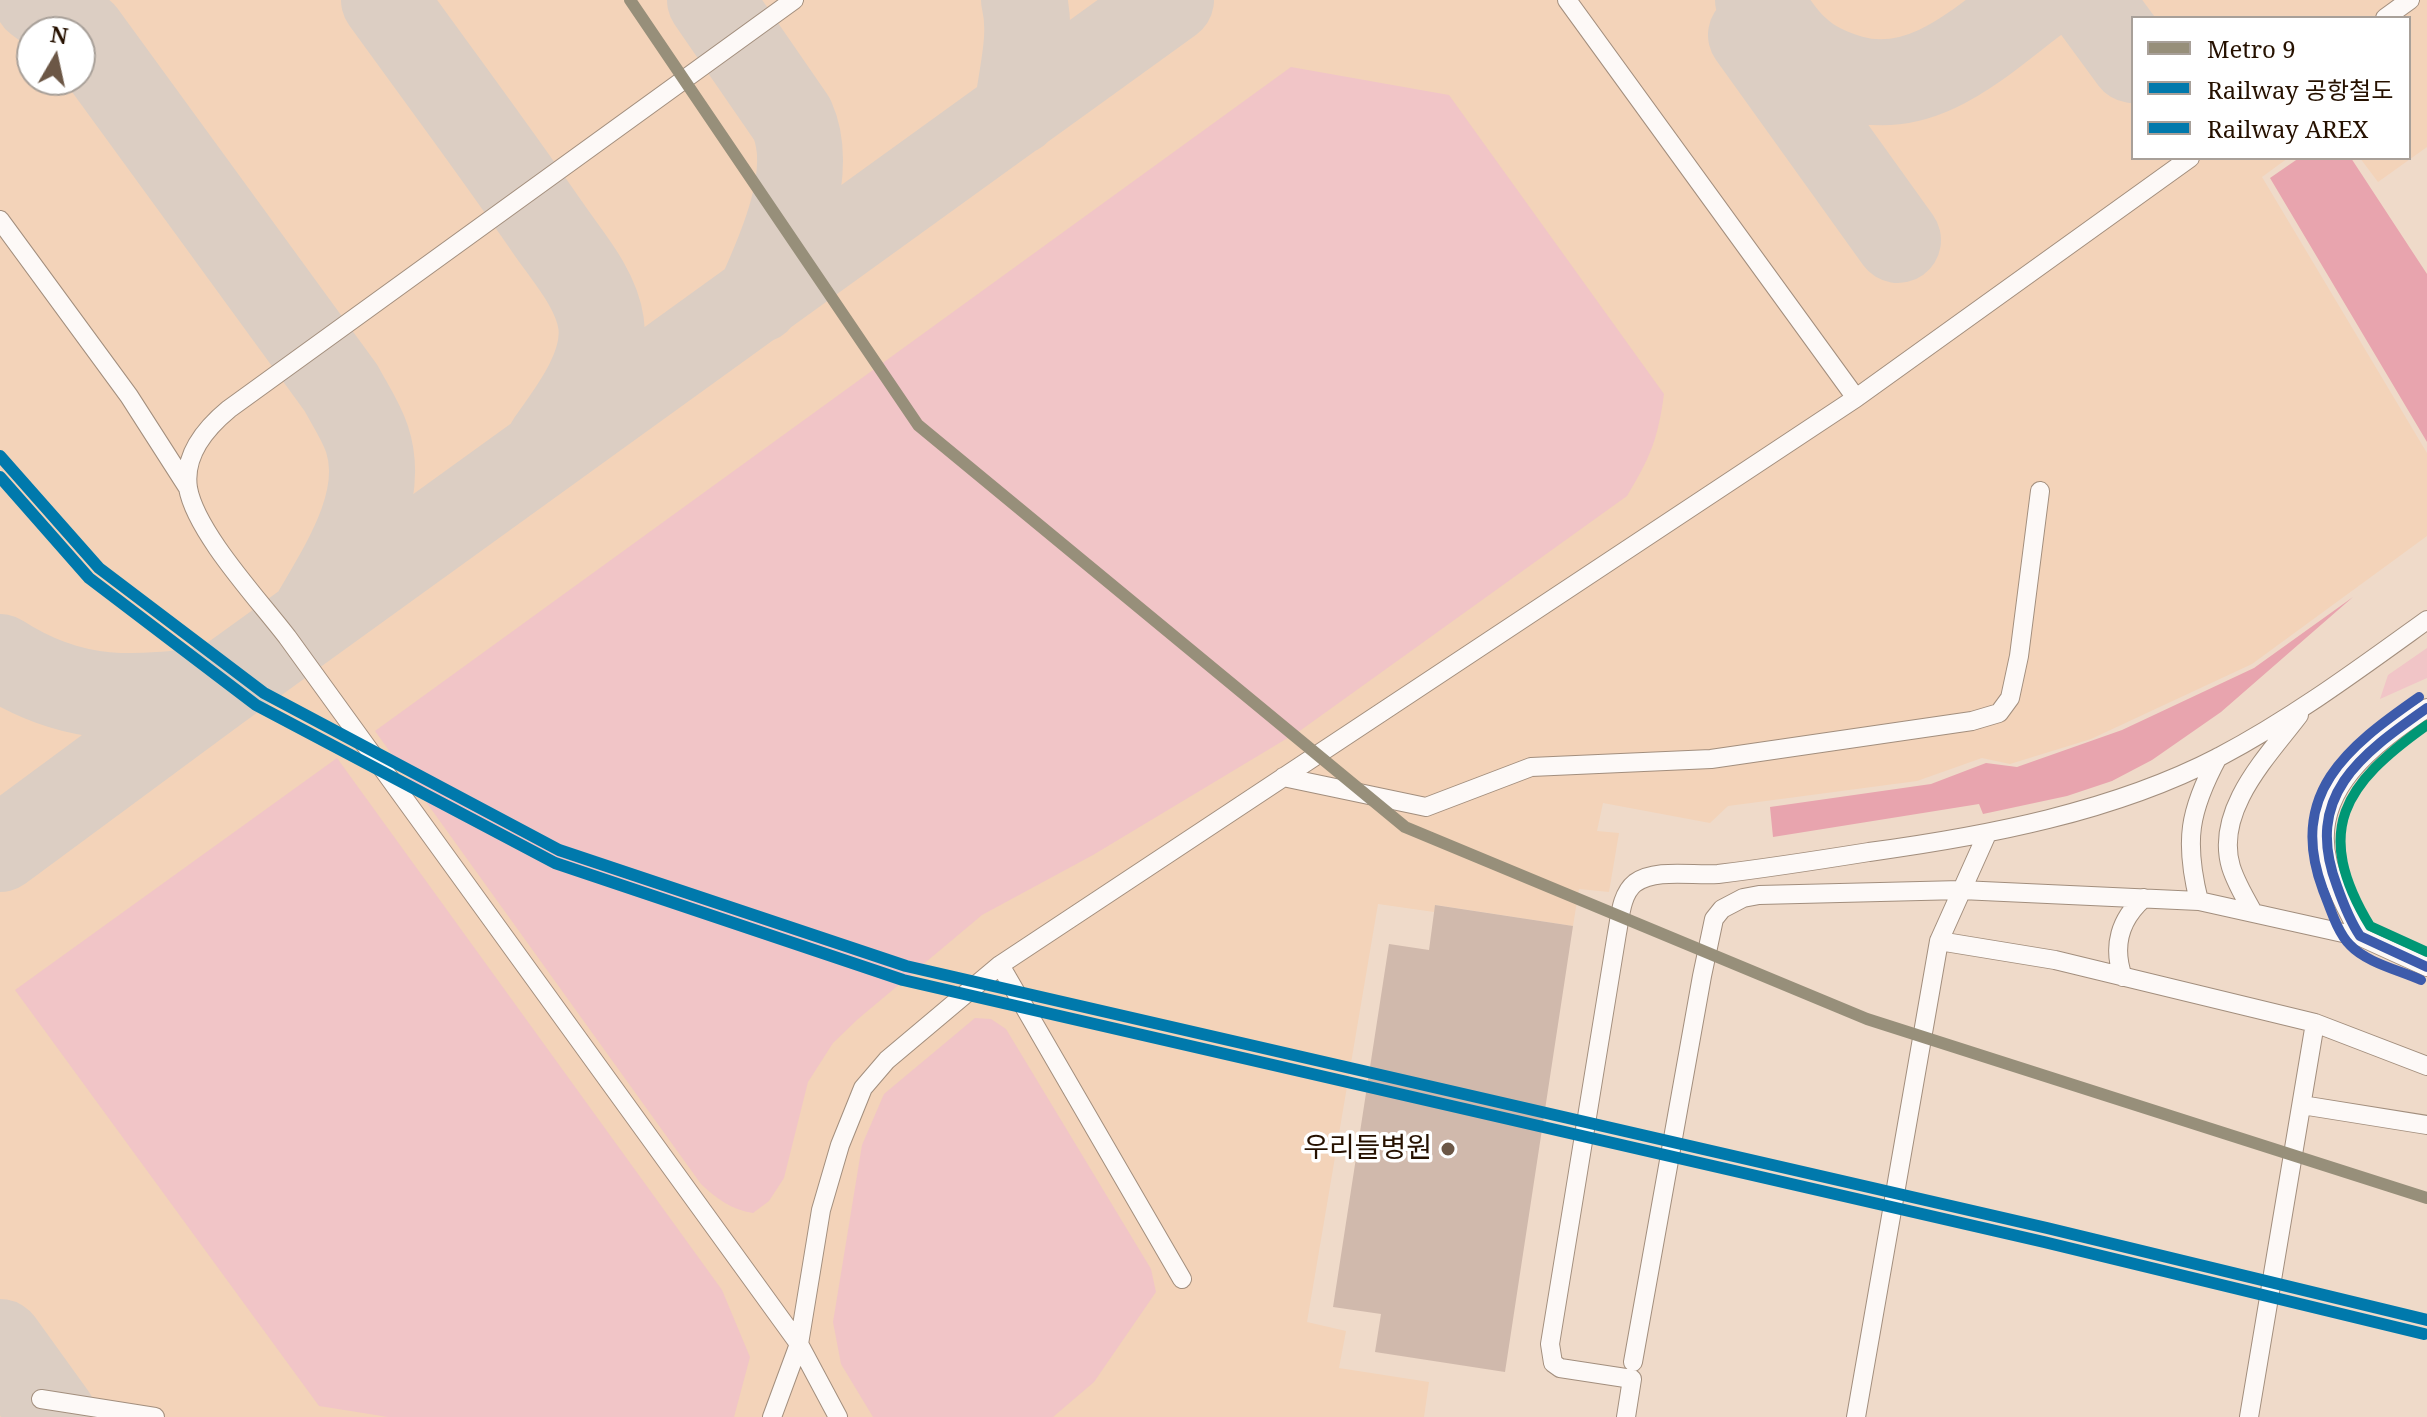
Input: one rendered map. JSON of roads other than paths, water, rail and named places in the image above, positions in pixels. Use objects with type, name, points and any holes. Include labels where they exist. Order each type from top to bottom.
[{"type":"lane","points":[[188,488],[188,471],[200,438],[208,426],[229,409],[794,0]]},
{"type":"lane","points":[[1567,0],[1856,398]]},
{"type":"lane","points":[[2388,16],[2410,0]]},
{"type":"lane","points":[[772,1417],[799,1344],[821,1210],[840,1145],[863,1088],[887,1060],[1000,965],[1856,398],[2187,160]]},
{"type":"lane","points":[[0,220],[129,396],[188,488],[211,537],[288,638],[799,1344],[838,1417]]},
{"type":"lane","points":[[1283,777],[1426,807],[1531,767],[1711,759],[1972,721],[1999,713],[2010,698],[2019,656],[2040,491]]},
{"type":"lane","points":[[1632,1371],[1560,1368],[1553,1363],[1550,1355],[1617,933],[1624,900],[1630,888],[1649,876],[1716,874],[1987,834],[2161,783],[2218,757],[2303,709],[2427,620]]},
{"type":"lane","points":[[2361,937],[2327,860],[2325,835],[2330,805],[2349,772],[2380,740],[2427,708]]},
{"type":"lane","points":[[2253,912],[2230,865],[2228,837],[2234,813],[2247,785],[2303,709]]},
{"type":"lane","points":[[2199,901],[2191,868],[2190,832],[2198,800],[2218,757]]},
{"type":"lane","points":[[1856,1417],[1939,941],[1987,834]]},
{"type":"lane","points":[[1626,1417],[1666,1166],[1714,919],[1722,909],[1743,898],[1775,893],[1961,890],[2199,901],[2361,937],[2427,967]]},
{"type":"lane","points":[[2123,977],[2117,947],[2122,926],[2131,909],[2144,898]]},
{"type":"lane","points":[[1939,941],[2055,960],[2315,1023],[2427,1066]]},
{"type":"lane","points":[[1000,965],[1182,1279]]},
{"type":"lane","points":[[2249,1417],[2315,1023]]},
{"type":"lane","points":[[2302,1105],[2427,1125]]},
{"type":"lane","points":[[41,1399],[155,1417]]},
{"type":"metro line","name":"9","points":[[630,0],[918,425],[1405,827],[1867,1019],[2427,1198]]},
{"type":"rail line","name":"공항철도","points":[[0,456],[99,568],[264,693],[559,850],[906,966],[2047,1228],[2427,1320]]},
{"type":"rail line","name":"AREX","points":[[0,477],[89,578],[256,705],[555,863],[903,980],[2044,1242],[2424,1334]]},
{"type":"place","name":"우리들병원","points":[[1448,1149]]}]
